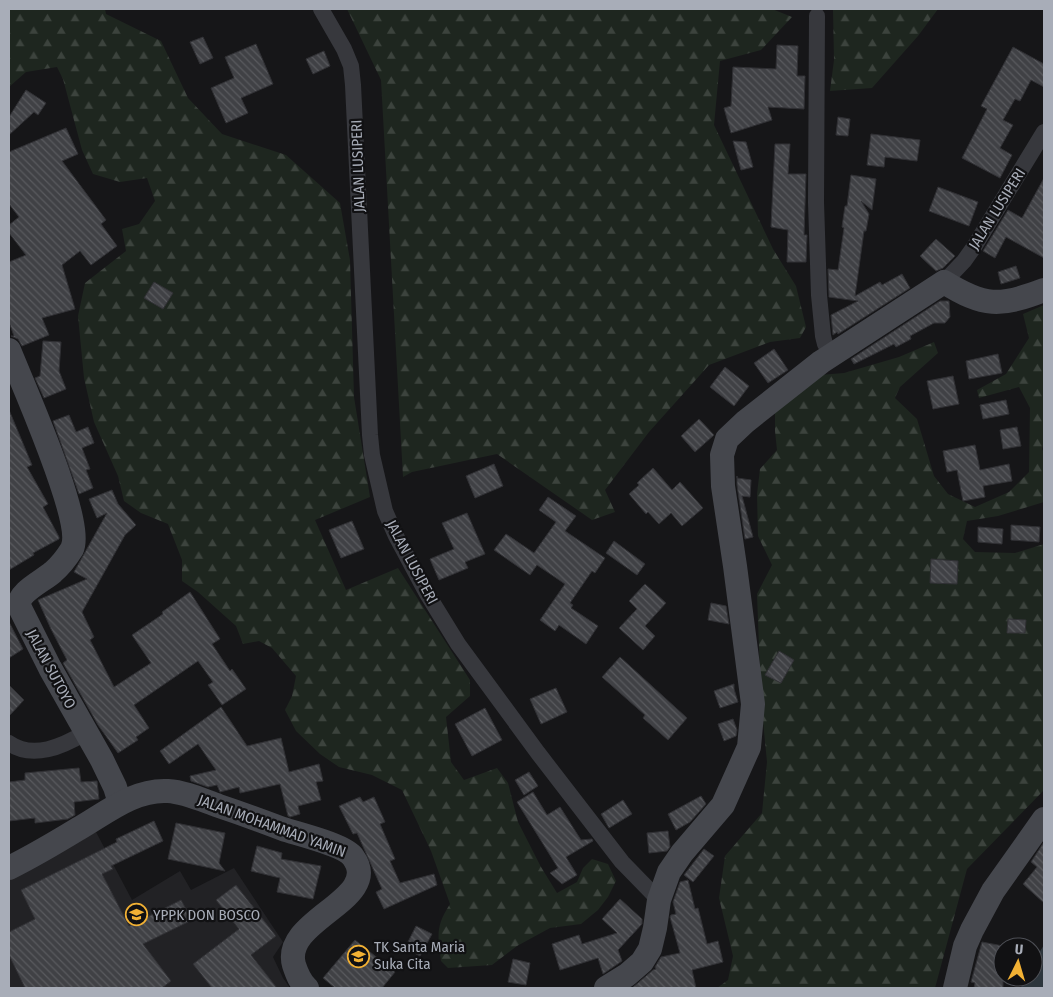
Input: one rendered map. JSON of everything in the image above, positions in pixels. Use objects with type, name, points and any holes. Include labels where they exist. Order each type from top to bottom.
[{"type":"main road","points":[[606,988],[627,975],[642,962],[650,949],[659,900],[669,872],[682,853],[723,805],[749,747],[753,704],[723,486],[722,455],[727,439],[798,379],[944,282],[968,296],[993,302],[1020,298],[1044,290]]},
{"type":"main road","name":"JALAN SUTOYO","points":[[9,350],[67,500],[74,539],[72,549],[64,561],[26,593],[19,600],[19,606],[85,733],[102,760],[115,787],[120,803]]},
{"type":"main road","name":"JALAN MOHAMMAD YAMIN","points":[[9,868],[120,803],[150,792],[168,791],[191,796],[302,836],[334,845],[353,856],[359,872],[356,884],[335,906],[303,933],[294,950],[293,961],[297,975],[307,988]]},
{"type":"main road","points":[[955,988],[965,946],[993,891],[1044,819]]},
{"type":"street","name":"JALAN LUSIPERI","points":[[321,9],[344,49],[351,66],[354,85],[370,434],[372,455],[385,511],[426,592],[458,644],[609,846],[659,900]]},
{"type":"street","points":[[817,16],[816,202],[819,295],[823,336],[825,344],[833,354]]},
{"type":"street","name":"JALAN LUSIPERI","points":[[944,282],[974,248],[1044,132]]},
{"type":"street","points":[[9,743],[23,749],[44,750],[69,742],[85,733]]},
{"type":"shaded area","name":"YPPK DON BOSCO","points":[[96,832],[132,900],[180,871],[191,890],[234,868],[283,942],[273,957],[290,988],[9,988],[9,878]]},
{"type":"shaded area","points":[[1044,945],[1044,988],[1021,988],[1043,987]]},
{"type":"green space","points":[[9,9],[105,9],[106,14],[161,41],[188,98],[222,134],[286,155],[340,203],[350,260],[354,397],[370,497],[315,520],[346,590],[398,568],[470,680],[470,696],[446,717],[451,762],[464,780],[497,768],[508,783],[518,822],[541,867],[557,893],[577,882],[583,868],[592,859],[608,864],[616,881],[608,897],[598,910],[581,924],[550,928],[517,946],[492,965],[448,968],[441,961],[439,932],[442,919],[450,904],[431,851],[402,790],[372,775],[339,767],[320,754],[296,731],[285,710],[292,696],[296,676],[272,648],[259,641],[243,644],[236,626],[198,592],[182,581],[182,560],[168,524],[141,513],[124,501],[118,476],[94,422],[84,378],[78,316],[85,283],[126,251],[122,229],[139,224],[155,201],[147,178],[120,182],[93,174],[82,150],[63,79],[57,67],[26,72],[9,87]]},
{"type":"green space","points":[[347,9],[772,9],[792,17],[761,50],[720,61],[714,125],[773,249],[796,286],[806,327],[800,338],[770,342],[709,365],[649,432],[605,490],[615,512],[592,520],[497,454],[412,472],[403,477],[381,80]]},
{"type":"green space","points":[[833,9],[938,9],[918,36],[872,88],[830,91],[834,60]]},
{"type":"green space","points":[[1044,305],[1044,443],[1042,449],[1044,453],[1044,502],[998,516],[967,521],[963,539],[975,552],[1015,553],[1044,544],[1044,790],[967,869],[935,988],[717,988],[728,980],[733,956],[719,898],[725,856],[762,813],[767,762],[761,700],[757,594],[772,565],[758,536],[757,494],[760,469],[777,450],[775,409],[820,375],[844,373],[899,357],[934,342],[938,353],[900,387],[895,398],[917,419],[934,476],[948,494],[975,507],[1009,492],[1029,472],[1030,408],[1019,387],[979,398],[977,390],[1006,374],[1029,338],[1023,314]]},
{"type":"building","points":[[203,37],[213,58],[200,64],[190,42]]},
{"type":"building","points":[[256,44],[273,84],[241,98],[248,113],[226,123],[211,88],[234,78],[225,57]]},
{"type":"building","points":[[777,45],[798,46],[797,76],[805,76],[804,109],[768,107],[772,120],[731,133],[724,108],[731,106],[733,67],[776,69]]},
{"type":"building","points":[[1013,47],[1044,64],[1044,87],[1031,80],[1020,101],[1015,99],[1003,120],[1013,125],[1000,148],[1012,155],[1000,178],[962,158],[987,109],[981,106]]},
{"type":"building","points":[[324,51],[330,66],[313,74],[306,59]]},
{"type":"building","points":[[26,90],[46,103],[38,115],[34,112],[9,135],[9,117]]},
{"type":"building","points":[[838,117],[850,119],[848,136],[836,135]]},
{"type":"building","points":[[66,128],[78,154],[62,161],[106,220],[101,224],[117,246],[91,265],[80,251],[62,265],[75,309],[42,318],[49,335],[22,346],[18,339],[11,336],[14,336],[9,322],[9,262],[26,255],[9,233],[9,225],[19,217],[9,204],[9,152]]},
{"type":"building","points":[[871,134],[920,140],[917,161],[885,157],[884,167],[867,165]]},
{"type":"building","points":[[733,141],[746,142],[753,167],[741,170]]},
{"type":"building","points":[[775,144],[790,144],[788,174],[806,174],[804,235],[807,235],[806,262],[787,262],[788,230],[771,227]]},
{"type":"building","points":[[851,175],[876,179],[872,210],[861,201],[869,214],[866,231],[864,231],[855,296],[880,282],[882,285],[902,274],[910,288],[838,334],[837,332],[833,335],[831,315],[858,301],[829,297],[828,269],[838,270],[844,228],[842,227]]},
{"type":"building","points":[[1044,178],[1044,258],[1006,237],[995,258],[983,251],[1008,210],[1022,218]]},
{"type":"building","points":[[938,187],[978,202],[969,226],[929,211]]},
{"type":"building","points":[[936,239],[955,256],[943,268],[936,271],[920,256]]},
{"type":"building","points":[[1016,266],[1020,278],[1001,284],[998,272]]},
{"type":"building","points":[[154,282],[173,293],[163,309],[144,298]]},
{"type":"building","points":[[940,301],[949,301],[950,317],[945,323],[934,323],[910,336],[911,339],[896,347],[894,344],[854,364],[851,359]]},
{"type":"building","points":[[43,341],[61,342],[59,371],[66,389],[44,398],[35,378],[40,376]]},
{"type":"building","points":[[774,349],[788,370],[768,383],[754,363]]},
{"type":"building","points":[[998,354],[1002,373],[969,379],[966,361]]},
{"type":"building","points":[[725,367],[749,386],[734,406],[710,387]]},
{"type":"building","points":[[953,376],[959,404],[933,409],[927,381]]},
{"type":"building","points":[[1006,400],[1009,414],[983,419],[980,405]]},
{"type":"building","points":[[9,410],[32,465],[27,467],[48,504],[43,507],[59,539],[33,553],[34,555],[9,570]]},
{"type":"building","points":[[69,415],[76,432],[88,427],[94,443],[82,448],[90,469],[86,470],[93,488],[79,494],[53,421]]},
{"type":"building","points":[[699,419],[714,435],[695,452],[681,436]]},
{"type":"building","points":[[1017,427],[1021,446],[1003,449],[1000,430]]},
{"type":"building","points":[[975,445],[980,470],[1009,464],[1012,481],[983,486],[985,497],[963,501],[957,470],[947,472],[943,451]]},
{"type":"building","points":[[494,464],[503,486],[475,498],[466,476]]},
{"type":"building","points":[[653,468],[672,490],[680,482],[703,508],[682,526],[671,513],[659,524],[648,512],[646,514],[629,494],[639,485],[637,483]]},
{"type":"building","points":[[737,478],[751,480],[750,497],[742,496],[753,537],[745,539],[737,485]]},
{"type":"building","points":[[112,490],[118,504],[136,525],[125,535],[82,612],[94,637],[90,640],[114,687],[151,663],[132,635],[163,614],[162,612],[190,592],[220,639],[212,644],[230,671],[232,669],[246,689],[222,705],[208,685],[213,682],[198,661],[134,705],[149,728],[136,737],[138,740],[118,753],[98,725],[63,663],[67,660],[38,600],[87,579],[74,572],[107,513],[97,518],[89,499]]},
{"type":"building","points":[[548,497],[576,516],[565,531],[605,558],[595,573],[592,571],[570,603],[573,605],[571,608],[598,626],[586,644],[559,625],[555,631],[540,620],[565,584],[537,565],[530,575],[494,550],[506,534],[534,553],[556,522],[539,510]]},
{"type":"building","points":[[467,513],[485,554],[465,562],[468,568],[439,580],[430,559],[454,549],[442,523]]},
{"type":"building","points":[[352,521],[364,549],[341,558],[329,530]]},
{"type":"building","points":[[1011,525],[1040,527],[1039,542],[1011,540]]},
{"type":"building","points":[[978,527],[1003,529],[1002,544],[978,542]]},
{"type":"building","points":[[614,541],[645,564],[637,575],[606,553]]},
{"type":"building","points":[[931,559],[958,561],[957,584],[930,583]]},
{"type":"building","points":[[645,584],[666,603],[645,626],[655,636],[643,650],[619,628],[637,609],[629,601]]},
{"type":"building","points":[[711,603],[726,606],[729,624],[708,620]]},
{"type":"building","points":[[1008,619],[1026,620],[1025,633],[1007,633]]},
{"type":"building","points":[[9,622],[23,649],[9,658]]},
{"type":"building","points":[[779,651],[794,660],[781,683],[765,675]]},
{"type":"building","points":[[620,657],[687,718],[668,740],[643,718],[645,715],[602,677]]},
{"type":"building","points":[[734,684],[738,702],[720,708],[714,691]]},
{"type":"building","points":[[9,685],[24,700],[9,716]]},
{"type":"building","points":[[556,688],[567,712],[541,724],[530,699]]},
{"type":"building","points":[[221,707],[247,746],[281,738],[289,772],[319,764],[323,781],[316,782],[321,800],[298,806],[300,814],[290,817],[288,816],[280,784],[240,793],[239,787],[220,792],[217,785],[208,787],[191,781],[190,776],[216,770],[198,744],[169,764],[160,751]]},
{"type":"building","points":[[485,708],[502,740],[472,756],[455,724]]},
{"type":"building","points":[[733,719],[737,730],[736,736],[724,741],[718,724]]},
{"type":"building","points":[[79,768],[81,782],[97,781],[99,799],[74,802],[75,815],[68,819],[35,823],[35,818],[9,821],[9,782],[25,780],[25,773]]},
{"type":"building","points":[[529,772],[538,786],[524,795],[515,780]]},
{"type":"building","points":[[533,792],[547,815],[560,807],[581,840],[592,839],[593,841],[566,857],[577,875],[562,884],[550,873],[558,868],[517,802]]},
{"type":"building","points":[[701,796],[706,804],[690,822],[676,830],[668,814]]},
{"type":"building","points":[[360,797],[363,802],[374,797],[385,822],[380,824],[395,859],[390,861],[400,883],[434,874],[437,885],[384,909],[376,892],[382,889],[357,833],[353,834],[339,806]]},
{"type":"building","points":[[623,800],[632,814],[609,828],[601,814]]},
{"type":"building","points":[[154,821],[163,841],[111,866],[113,869],[102,874],[129,926],[181,900],[192,920],[143,944],[171,981],[162,988],[25,988],[9,955],[9,932],[35,919],[21,890],[117,842],[116,839]]},
{"type":"building","points":[[176,823],[225,833],[219,863],[225,871],[168,859]]},
{"type":"building","points":[[668,831],[670,847],[667,851],[649,853],[647,833]]},
{"type":"building","points":[[1044,842],[1044,903],[1023,884],[1037,867],[1031,862]]},
{"type":"building","points":[[257,846],[282,853],[281,859],[321,866],[313,899],[277,892],[280,878],[251,871]]},
{"type":"building","points":[[704,849],[714,856],[693,882],[684,875]]},
{"type":"building","points":[[688,880],[695,909],[698,908],[707,944],[718,941],[723,962],[692,970],[696,988],[632,988],[656,969],[655,967],[661,957],[680,953],[670,917],[676,914],[673,902],[680,882]]},
{"type":"building","points":[[236,885],[276,936],[251,955],[277,988],[212,988],[193,964],[239,929],[216,900]]},
{"type":"building","points":[[620,899],[642,919],[642,924],[618,950],[622,961],[603,974],[598,958],[560,970],[552,944],[579,935],[582,944],[617,933],[602,919]]},
{"type":"building","points":[[416,926],[432,934],[420,956],[405,948]]},
{"type":"building","name":"TK Santa Maria Suka Cita","points":[[355,940],[395,972],[382,988],[335,988],[323,978]]},
{"type":"building","points":[[982,942],[993,944],[993,987],[1003,988],[974,988],[975,983],[971,982]]},
{"type":"building","points":[[513,959],[530,963],[526,985],[508,982]]},
{"type":"place","name":"YPPK DON BOSCO","points":[[137,915]]},
{"type":"place","name":"TK Santa Maria Suka Cita","points":[[358,956]]}]
